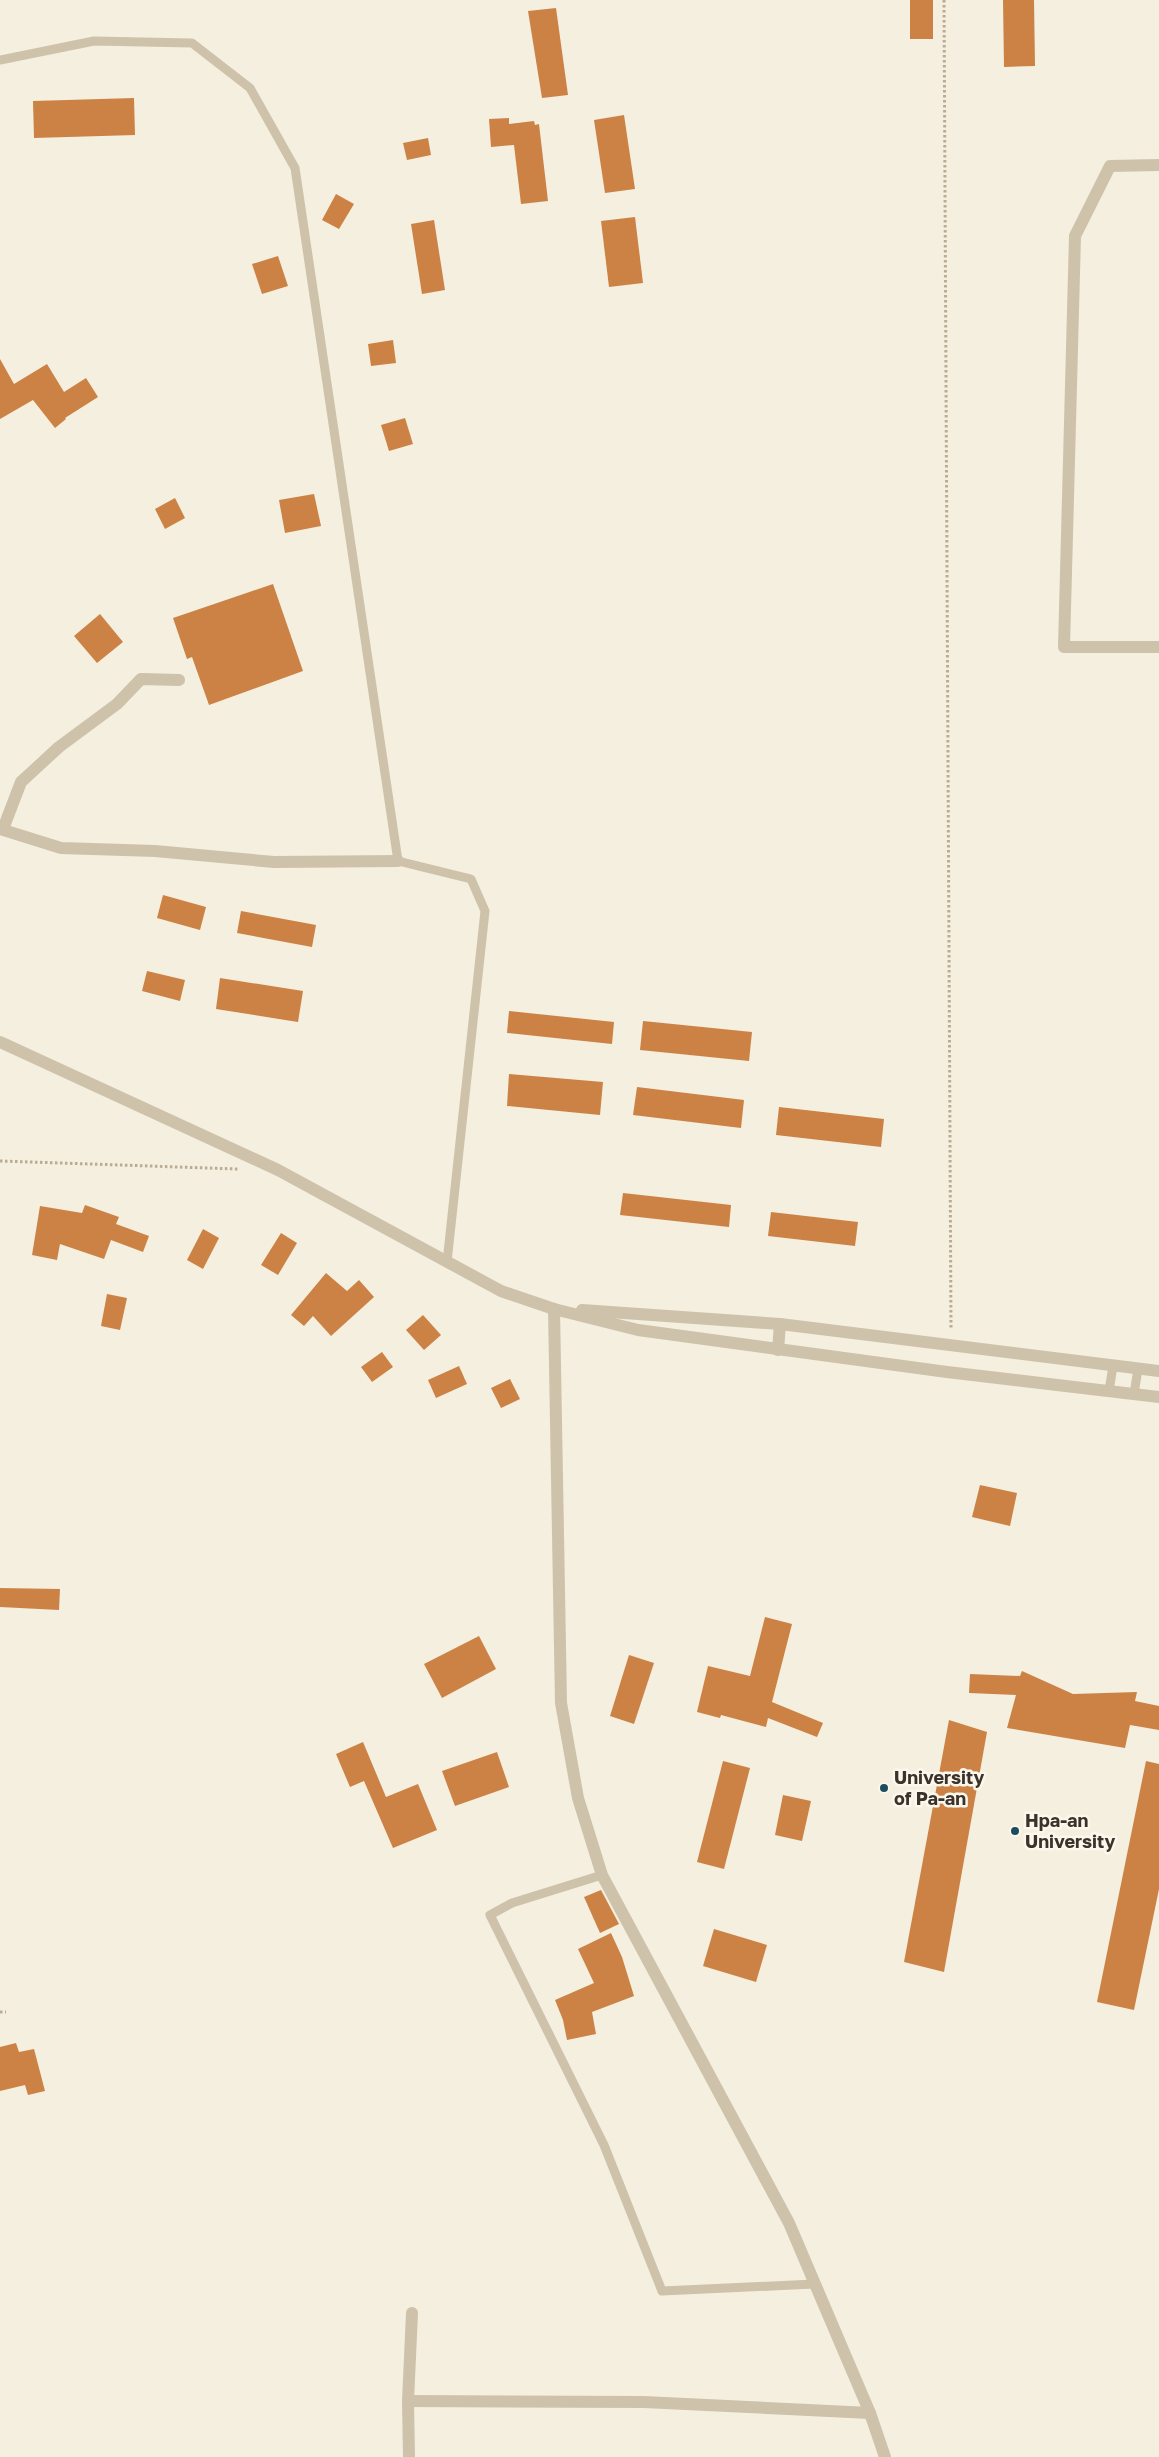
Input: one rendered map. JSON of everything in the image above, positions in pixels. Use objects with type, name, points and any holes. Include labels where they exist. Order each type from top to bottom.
[{"type":"street","points":[[1159,165],[1110,166],[1075,236],[1064,646],[1159,647]]},
{"type":"street","points":[[179,680],[141,679],[118,704],[59,747],[21,782],[1,829],[61,848],[155,851],[274,862],[398,861]]},
{"type":"street","points":[[0,1042],[278,1170],[501,1291],[554,1309],[638,1330],[778,1350],[1159,1397]]},
{"type":"street","points":[[554,1309],[648,1313],[780,1324],[1159,1372]]},
{"type":"street","points":[[554,1309],[561,1703],[578,1798],[602,1875],[789,2223],[870,2413],[885,2457]]},
{"type":"street","points":[[778,1350],[780,1324]]},
{"type":"street","points":[[409,2457],[408,2401],[412,2313]]},
{"type":"street","points":[[408,2401],[644,2402],[870,2413]]},
{"type":"lane","points":[[0,60],[94,41],[192,43],[250,88],[295,168],[398,861],[471,879],[485,911],[447,1262]]},
{"type":"lane","points":[[1109,1391],[1113,1366]]},
{"type":"lane","points":[[1134,1394],[1138,1369]]},
{"type":"lane","points":[[602,1875],[512,1903],[490,1915],[604,2145],[662,2291],[814,2284]]},
{"type":"path","points":[[944,0],[951,1345]]},
{"type":"path","points":[[0,1161],[239,1169]]},
{"type":"path","points":[[0,2012],[6,2012]]},
{"type":"building","points":[[910,0],[933,0],[933,39],[910,39]]},
{"type":"building","points":[[1003,0],[1034,0],[1035,66],[1004,67]]},
{"type":"building","points":[[556,8],[568,95],[542,98],[528,11]]},
{"type":"building","points":[[134,98],[135,135],[34,138],[33,101]]},
{"type":"building","points":[[624,115],[635,189],[605,193],[594,120]]},
{"type":"building","points":[[509,118],[509,124],[534,121],[535,125],[539,124],[548,201],[521,204],[514,145],[491,147],[489,119]]},
{"type":"building","points":[[428,138],[431,155],[407,160],[403,143]]},
{"type":"building","points":[[336,194],[354,204],[339,229],[322,220]]},
{"type":"building","points":[[635,217],[643,283],[609,287],[601,221]]},
{"type":"building","points":[[434,220],[445,290],[422,294],[411,224]]},
{"type":"building","points":[[278,256],[288,286],[262,294],[252,264]]},
{"type":"building","points":[[393,340],[396,363],[371,366],[368,344]]},
{"type":"building","points":[[0,359],[14,384],[47,364],[64,392],[86,378],[98,397],[65,418],[55,428],[33,400],[0,419]]},
{"type":"building","points":[[405,418],[413,444],[389,451],[381,425]]},
{"type":"building","points":[[314,494],[321,526],[285,533],[279,500]]},
{"type":"building","points":[[175,498],[185,518],[165,529],[155,509]]},
{"type":"building","points":[[273,584],[303,671],[209,705],[192,657],[187,659],[173,618]]},
{"type":"building","points":[[100,614],[123,642],[97,663],[74,636]]},
{"type":"building","points":[[163,895],[206,907],[200,930],[157,918]]},
{"type":"building","points":[[241,911],[316,925],[312,947],[237,933]]},
{"type":"building","points":[[147,971],[185,980],[180,1001],[142,991]]},
{"type":"building","points":[[220,978],[303,991],[298,1022],[216,1009]]},
{"type":"building","points":[[509,1011],[614,1022],[612,1044],[507,1033]]},
{"type":"building","points":[[643,1021],[752,1032],[749,1061],[640,1050]]},
{"type":"building","points":[[509,1074],[603,1082],[600,1115],[507,1106]]},
{"type":"building","points":[[637,1087],[744,1100],[741,1128],[633,1115]]},
{"type":"building","points":[[779,1107],[884,1119],[881,1147],[776,1135]]},
{"type":"building","points":[[623,1193],[731,1205],[729,1227],[620,1215]]},
{"type":"building","points":[[85,1205],[119,1217],[116,1224],[149,1236],[143,1252],[111,1240],[104,1259],[60,1244],[57,1260],[32,1255],[40,1206],[82,1213]]},
{"type":"building","points":[[771,1212],[858,1222],[855,1246],[768,1236]]},
{"type":"building","points":[[203,1229],[219,1238],[203,1269],[187,1260]]},
{"type":"building","points":[[281,1233],[297,1243],[278,1275],[261,1265]]},
{"type":"building","points":[[326,1273],[347,1291],[359,1280],[374,1297],[331,1336],[313,1316],[304,1326],[291,1315]]},
{"type":"building","points":[[107,1294],[127,1298],[120,1330],[101,1326]]},
{"type":"building","points":[[423,1315],[441,1335],[424,1350],[406,1330]]},
{"type":"building","points":[[382,1352],[393,1367],[372,1382],[361,1367]]},
{"type":"building","points":[[459,1366],[467,1384],[436,1398],[428,1380]]},
{"type":"building","points":[[510,1379],[520,1399],[501,1408],[491,1388]]},
{"type":"building","points":[[980,1485],[1017,1493],[1010,1526],[972,1517]]},
{"type":"building","points":[[0,1588],[60,1589],[59,1610],[0,1607]]},
{"type":"building","points":[[765,1617],[792,1624],[772,1702],[823,1723],[817,1737],[768,1718],[766,1727],[721,1715],[720,1718],[697,1712],[708,1666],[750,1676]]},
{"type":"building","points":[[479,1636],[496,1669],[442,1698],[424,1664]]},
{"type":"building","points":[[629,1655],[654,1663],[634,1724],[610,1716]]},
{"type":"building","points":[[1022,1671],[1073,1694],[1137,1692],[1135,1701],[1159,1706],[1159,1730],[1130,1725],[1125,1748],[1007,1728],[1016,1695],[969,1693],[970,1674],[1020,1676]]},
{"type":"building","points":[[949,1720],[987,1732],[944,1972],[904,1962]]},
{"type":"building","points":[[363,1742],[386,1797],[418,1784],[437,1830],[393,1848],[364,1781],[350,1787],[336,1754]]},
{"type":"building","points":[[497,1752],[509,1787],[455,1806],[442,1771]]},
{"type":"building","points":[[723,1761],[750,1768],[724,1869],[697,1862]]},
{"type":"building","points":[[1146,1761],[1159,1764],[1159,1889],[1134,2010],[1097,2002]]},
{"type":"building","points":[[783,1795],[811,1801],[802,1841],[775,1835]]},
{"type":"building","points":[[601,1890],[619,1924],[600,1933],[584,1897]]},
{"type":"building","points":[[714,1929],[767,1945],[756,1982],[703,1966]]},
{"type":"building","points":[[611,1933],[622,1957],[634,1996],[592,2012],[596,2034],[567,2040],[563,2020],[555,2000],[594,1983],[578,1949]]},
{"type":"building","points":[[16,2043],[19,2052],[34,2049],[45,2091],[28,2095],[25,2085],[0,2091],[0,2047]]},
{"type":"place","name":"University of Pa-an","points":[[884,1788]]},
{"type":"place","name":"Hpa-an University","points":[[1015,1831]]}]
